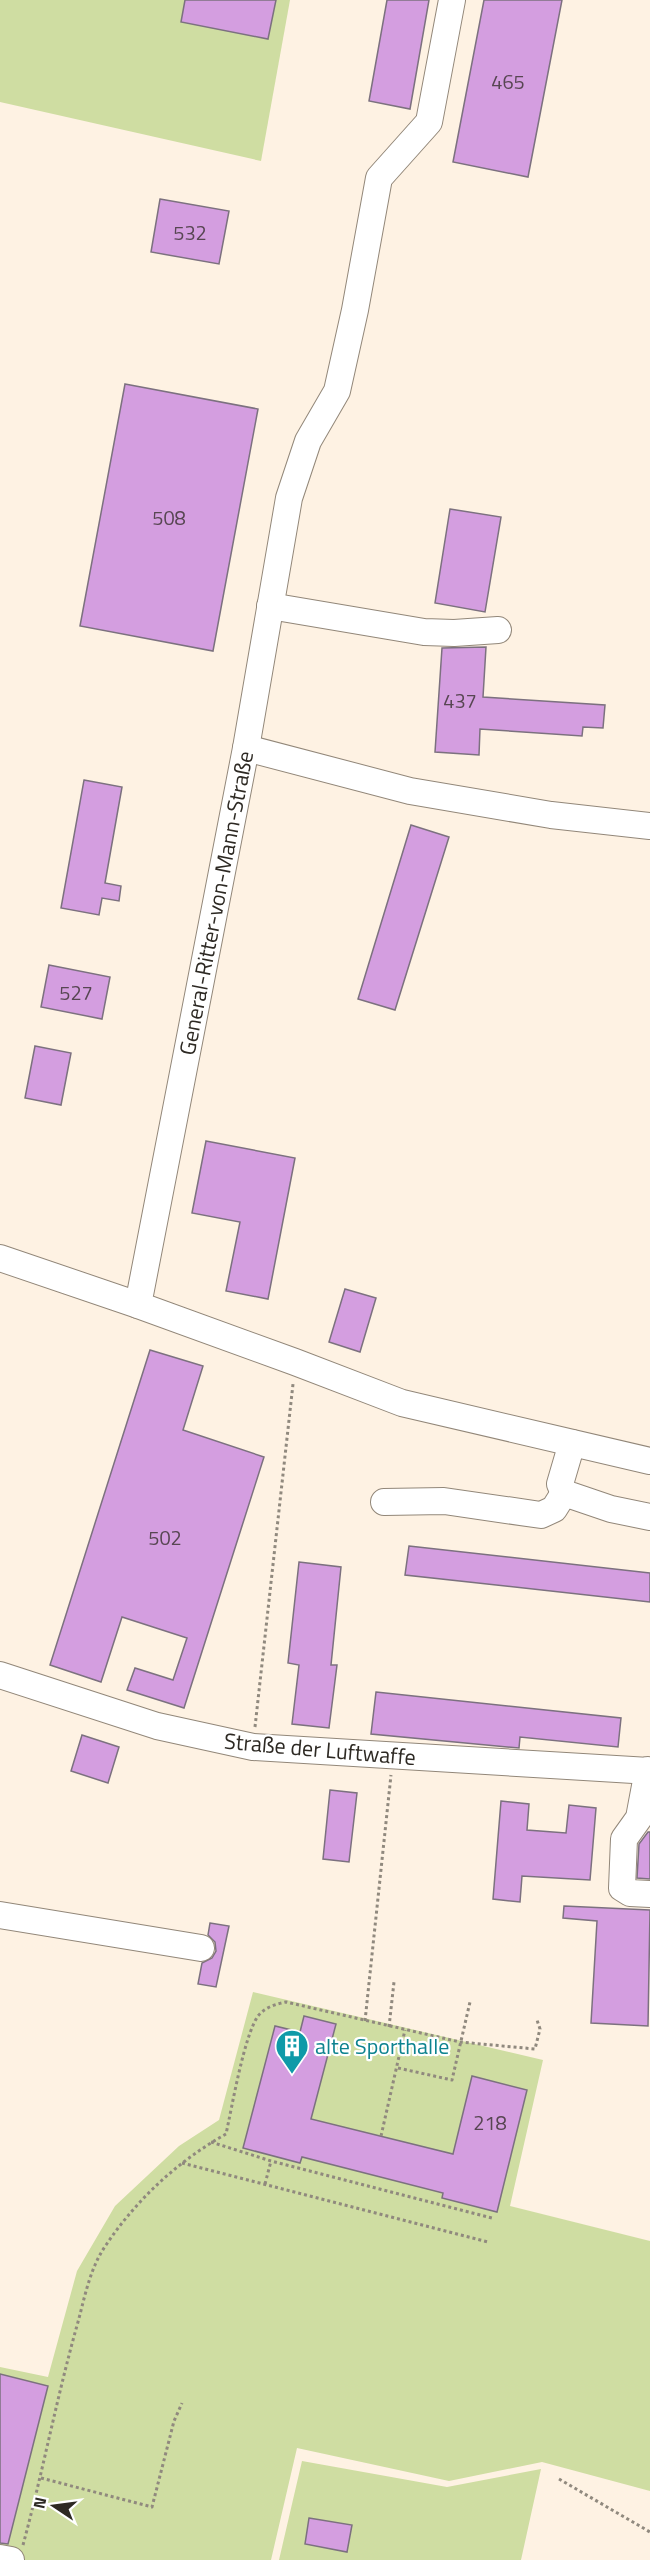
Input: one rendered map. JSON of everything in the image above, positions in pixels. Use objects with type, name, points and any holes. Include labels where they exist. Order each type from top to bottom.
[{"type":"street","name":"General-Ritter-von-Mann-Straße","points":[[138,1305],[246,748],[289,498],[308,441],[337,391],[355,310],[379,178],[429,122],[452,0]]},
{"type":"street","points":[[270,606],[424,632],[454,633],[498,630]]},
{"type":"street","points":[[246,748],[410,791],[551,815],[650,826]]},
{"type":"street","points":[[0,1258],[138,1305],[402,1403],[650,1461]]},
{"type":"street","points":[[572,1443],[560,1484],[564,1493],[611,1509],[650,1517]]},
{"type":"street","points":[[384,1502],[444,1501],[541,1515],[554,1509],[564,1493]]},
{"type":"street","name":"Straße der Luftwaffe","points":[[0,1675],[157,1726],[253,1747],[649,1770]]},
{"type":"street","points":[[649,1770],[639,1818],[624,1839],[622,1888],[630,1893],[650,1894]]},
{"type":"street","points":[[0,1915],[201,1948]]},
{"type":"path","points":[[253,1747],[295,1362]]},
{"type":"path","points":[[365,2020],[393,1756]]},
{"type":"path","points":[[389,2027],[394,1982]]},
{"type":"path","points":[[11,2556],[41,2478],[66,2364],[91,2274],[105,2246],[145,2195],[195,2151],[226,2134],[250,2034],[258,2015],[271,2005],[286,2002],[460,2042],[535,2049],[540,2029],[537,2020]]},
{"type":"path","points":[[398,2068],[452,2080],[470,2002]]},
{"type":"path","points":[[381,2136],[405,2030]]},
{"type":"path","points":[[210,2142],[271,2161],[492,2218]]},
{"type":"path","points":[[264,2184],[271,2161]]},
{"type":"path","points":[[182,2163],[488,2242]]},
{"type":"path","points":[[41,2478],[152,2507],[174,2421],[182,2403]]},
{"type":"path","points":[[559,2479],[650,2532]]},
{"type":"green space","points":[[0,0],[290,0],[261,161],[0,102]]},
{"type":"green space","points":[[253,1992],[543,2060],[510,2206],[650,2241],[650,2491],[542,2462],[449,2481],[297,2448],[271,2560],[0,2560],[0,2367],[48,2377],[77,2271],[115,2206],[179,2146],[219,2120]]},
{"type":"green space","points":[[302,2461],[447,2487],[541,2469],[521,2560],[279,2560]]},
{"type":"building","points":[[185,0],[276,0],[268,39],[181,22]]},
{"type":"building","points":[[387,0],[429,0],[410,109],[369,101]]},
{"type":"building","points":[[484,0],[562,0],[528,177],[453,162]]},
{"type":"building","points":[[160,199],[229,211],[219,264],[151,252]]},
{"type":"building","points":[[125,384],[258,409],[213,651],[80,626]]},
{"type":"building","points":[[450,509],[501,517],[485,612],[435,603]]},
{"type":"building","points":[[486,647],[483,697],[605,705],[603,728],[583,727],[582,736],[480,729],[479,755],[435,752],[442,648]]},
{"type":"building","points":[[84,780],[122,787],[105,883],[121,886],[119,901],[102,898],[99,915],[61,908]]},
{"type":"building","points":[[411,825],[449,837],[395,1010],[358,999]]},
{"type":"building","points":[[49,965],[110,977],[102,1019],[41,1007]]},
{"type":"building","points":[[35,1046],[71,1053],[61,1105],[25,1098]]},
{"type":"building","points":[[206,1141],[295,1158],[268,1299],[226,1291],[240,1222],[192,1213]]},
{"type":"building","points":[[345,1289],[376,1298],[360,1352],[329,1342]]},
{"type":"building","points":[[150,1350],[203,1366],[183,1430],[264,1457],[184,1708],[127,1690],[135,1668],[173,1680],[187,1638],[122,1617],[101,1682],[50,1665]]},
{"type":"building","points":[[409,1546],[650,1573],[650,1602],[405,1575]]},
{"type":"building","points":[[299,1562],[341,1567],[331,1665],[337,1665],[329,1728],[292,1724],[299,1665],[288,1663]]},
{"type":"building","points":[[376,1692],[621,1718],[618,1747],[520,1737],[519,1748],[371,1734]]},
{"type":"building","points":[[82,1735],[119,1747],[108,1783],[71,1771]]},
{"type":"building","points":[[330,1790],[357,1793],[349,1862],[323,1859]]},
{"type":"building","points":[[501,1801],[529,1804],[527,1830],[566,1833],[569,1805],[596,1808],[590,1880],[522,1876],[520,1902],[493,1899]]},
{"type":"building","points":[[650,1832],[650,1879],[637,1878],[639,1844]]},
{"type":"building","points":[[564,1906],[650,1910],[648,2026],[591,2023],[597,1921],[563,1918]]},
{"type":"building","points":[[210,1923],[229,1926],[216,1987],[198,1984],[202,1963],[212,1958],[216,1951],[215,1942],[208,1935]]},
{"type":"building","points":[[304,2016],[336,2024],[311,2119],[453,2154],[472,2076],[527,2090],[497,2212],[442,2198],[443,2193],[302,2157],[300,2163],[243,2148],[275,2026],[300,2032]]},
{"type":"building","points":[[0,2374],[48,2386],[8,2544],[0,2543]]},
{"type":"building","points":[[309,2518],[352,2525],[347,2552],[305,2544]]},
{"type":"place","name":"alte Sporthalle","points":[[292,2075]]}]
